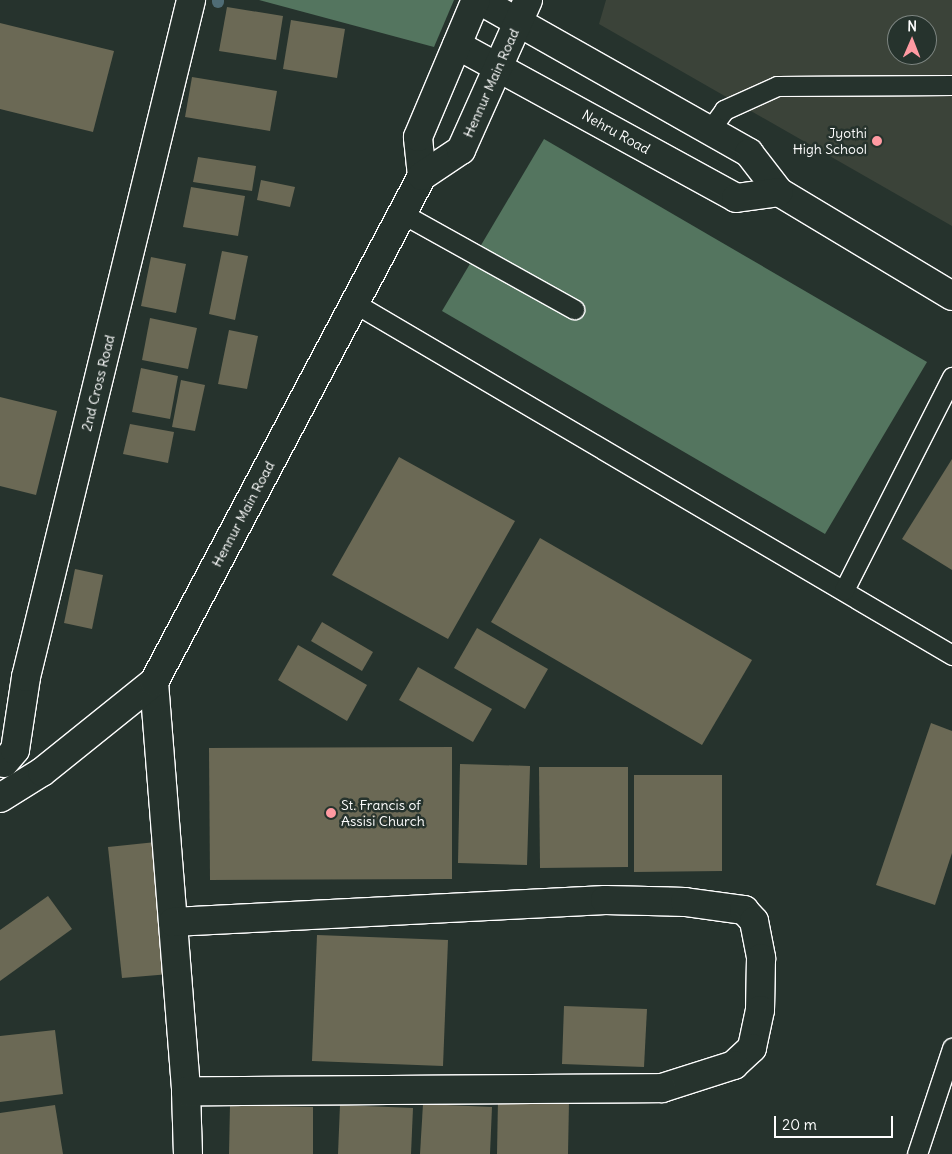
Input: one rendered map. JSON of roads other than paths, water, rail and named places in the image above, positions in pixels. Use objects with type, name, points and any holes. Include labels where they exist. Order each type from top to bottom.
[{"type":"street","name":"2nd Cross Road","points":[[2,763],[15,750],[26,677],[191,0]]},
{"type":"street","points":[[422,176],[418,137],[478,0],[523,11],[709,131],[749,153],[779,192],[952,296]]},
{"type":"street","name":"Hennur Main Road","points":[[0,798],[28,780],[154,682],[356,304],[422,176],[461,150],[523,11]]},
{"type":"street","name":"Nehru Road","points":[[457,45],[736,198],[779,192]]},
{"type":"street","points":[[154,682],[186,1091],[188,1154]]},
{"type":"street","points":[[2,763],[28,780]]},
{"type":"street","points":[[173,922],[605,900],[685,902],[744,910],[754,921],[760,958],[760,1010],[752,1048],[734,1065],[662,1088],[186,1091]]},
{"type":"lane","points":[[709,131],[724,110],[777,86],[952,85]]},
{"type":"lane","points":[[403,214],[574,309]]},
{"type":"lane","points":[[356,304],[952,655]]},
{"type":"lane","points":[[844,590],[952,377]]},
{"type":"lane","points":[[917,1154],[952,1048]]},
{"type":"place","name":"Jyothi High School","points":[[877,141]]},
{"type":"place","name":"St. Francis of Assisi Church","points":[[331,813]]}]
